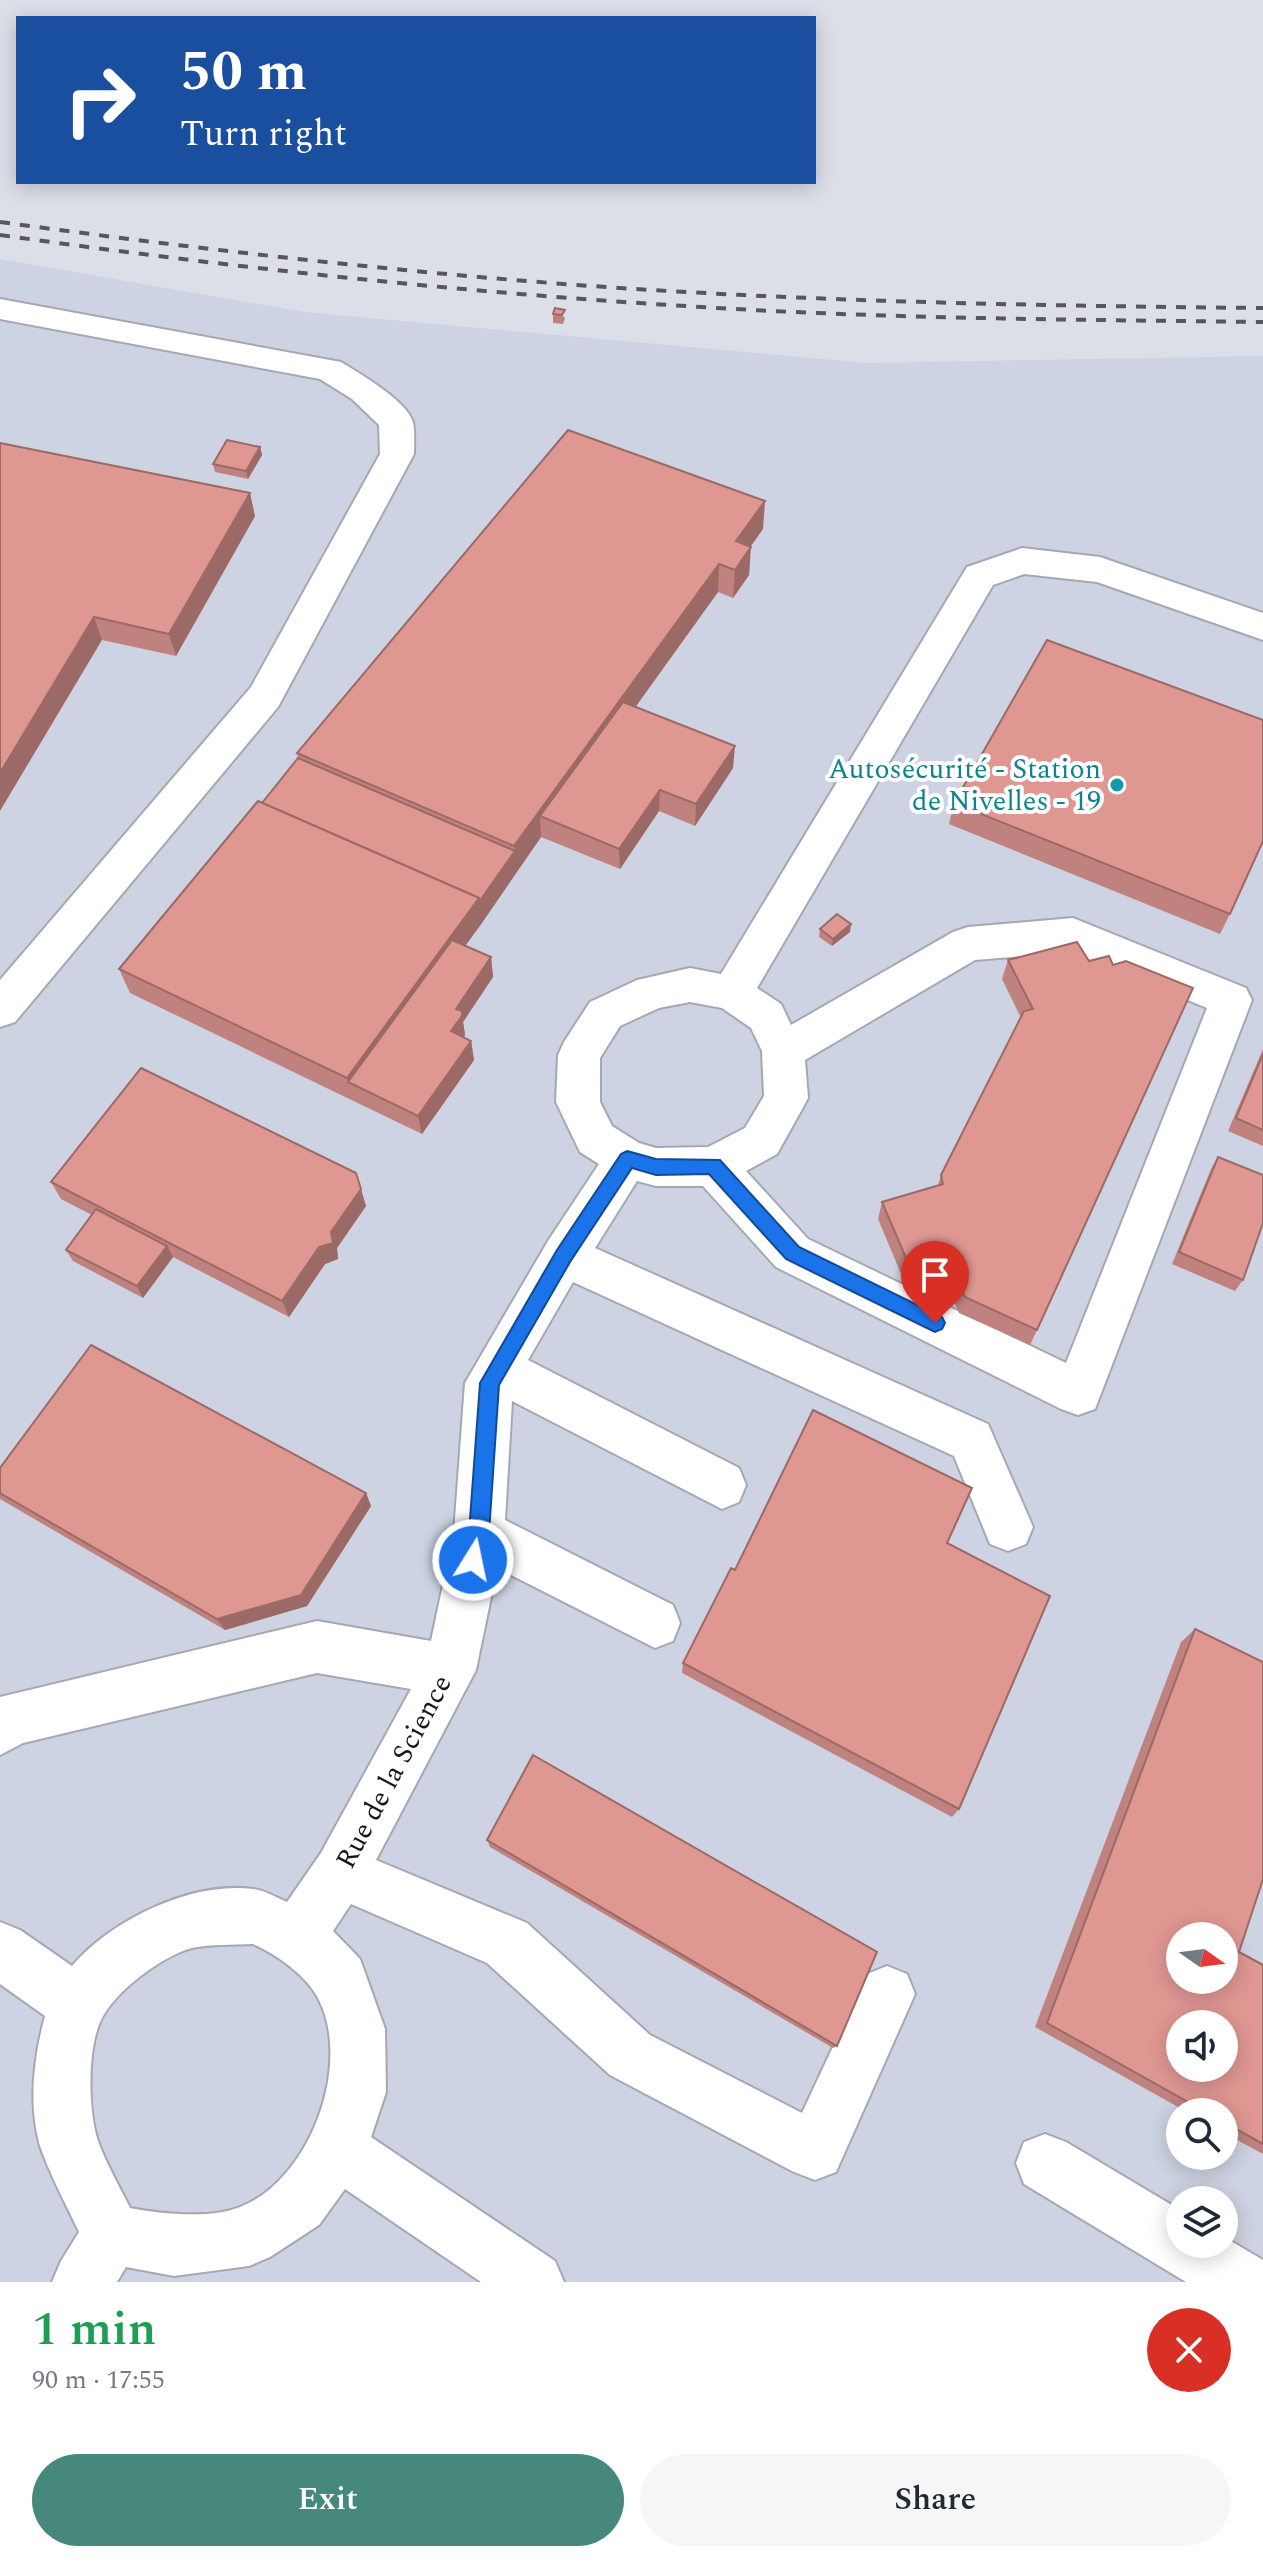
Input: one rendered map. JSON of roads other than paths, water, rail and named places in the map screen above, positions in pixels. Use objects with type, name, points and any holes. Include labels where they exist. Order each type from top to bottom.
[{"type":"street","points":[[0,309],[329,370],[364,391],[396,422],[397,454],[265,697],[0,1010]]},
{"type":"street","points":[[732,993],[980,576],[1022,561],[1100,570],[1263,627]]},
{"type":"street","points":[[713,1166],[792,1253],[1078,1393],[1231,1000],[1073,935],[968,944],[783,1051]]},
{"type":"street","points":[[690,985],[732,993],[766,1016],[783,1051],[786,1098],[761,1141],[713,1166],[656,1167],[627,1159],[596,1139],[578,1102],[579,1055],[605,1014],[652,992],[690,985]]},
{"type":"street","name":"Rue de la Science","points":[[298,1935],[340,1872],[450,1670],[479,1533],[489,1383],[564,1256],[627,1159]]},
{"type":"street","points":[[564,1256],[971,1440],[1008,1527]]},
{"type":"street","points":[[498,1369],[722,1485]]},
{"type":"street","points":[[479,1533],[655,1623]]},
{"type":"street","points":[[0,1729],[8,1720],[317,1647],[450,1670]]},
{"type":"street","points":[[340,1872],[507,1943],[630,2055],[815,2151],[887,1994]]},
{"type":"street","points":[[254,1916],[298,1935],[340,1979],[357,2029],[357,2092],[338,2149],[298,2204],[249,2236],[97,2259],[69,2144],[63,2098],[63,2054],[77,2004],[110,1964],[140,1944],[187,1921],[254,1916]]},
{"type":"street","points":[[0,1950],[77,2004]]},
{"type":"street","points":[[338,2149],[534,2282]]},
{"type":"street","points":[[1045,2163],[1243,2282]]},
{"type":"railway","points":[[0,222],[310,260],[620,288],[781,297],[1263,308]]},
{"type":"railway","points":[[0,235],[385,282],[579,299],[895,316],[1263,322]]},
{"type":"place","name":"Autosécurité - Station de Nivelles - 19","points":[[1117,785]]}]
